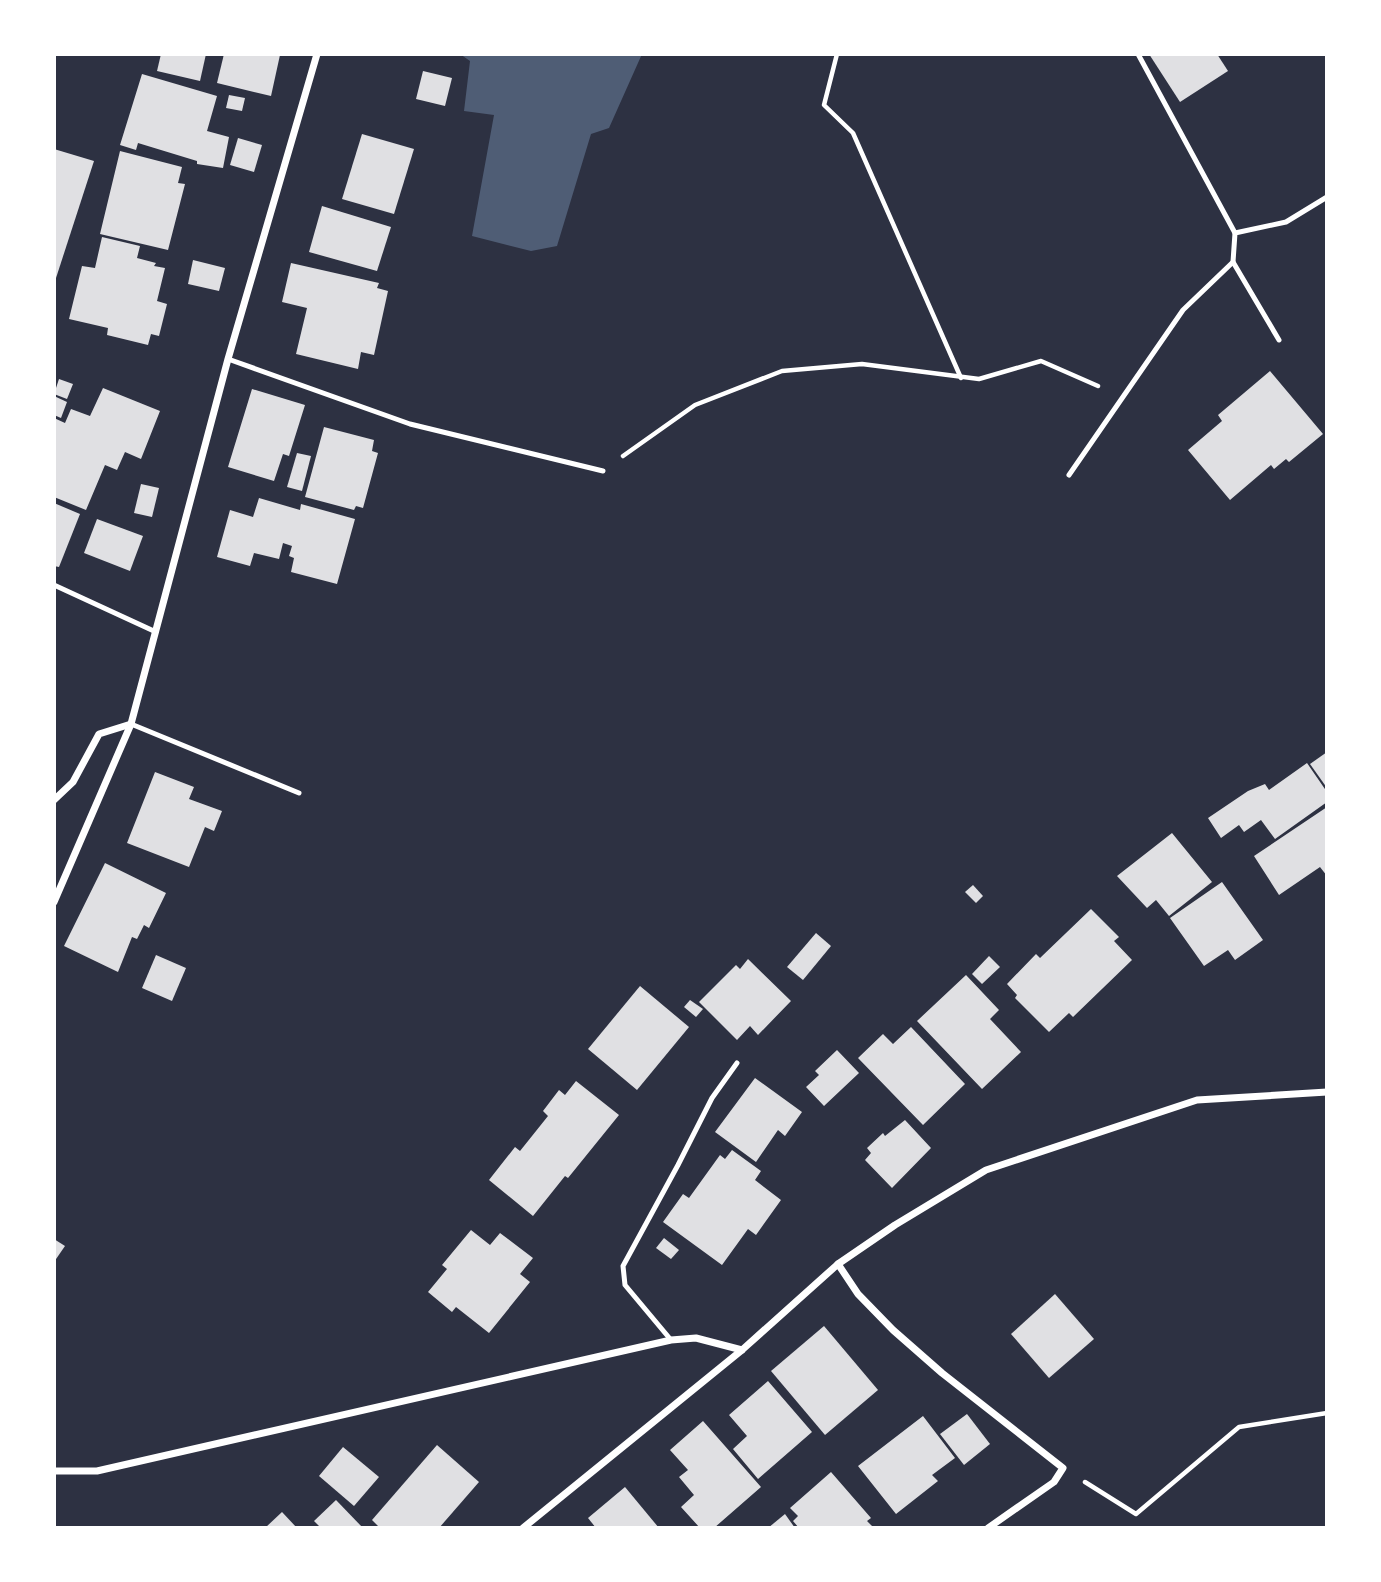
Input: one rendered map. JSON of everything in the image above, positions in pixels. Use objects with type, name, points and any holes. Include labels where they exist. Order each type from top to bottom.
[{"type":"street","points":[[54,902],[131,724],[228,359],[317,54]]},
{"type":"street","points":[[54,800],[73,782],[99,734],[131,724]]},
{"type":"street","points":[[523,1528],[742,1350],[838,1264],[895,1225],[986,1170],[1197,1100],[1327,1092]]},
{"type":"street","points":[[838,1264],[858,1294],[893,1330],[942,1373],[1062,1468],[1054,1482],[988,1528]]},
{"type":"street","points":[[54,1471],[97,1471],[671,1340],[696,1338],[742,1350]]},
{"type":"lane","points":[[1138,54],[1235,233],[1233,262],[1279,340]]},
{"type":"lane","points":[[1235,233],[1286,222],[1327,197]]},
{"type":"lane","points":[[1069,475],[1183,310],[1233,262]]},
{"type":"lane","points":[[228,359],[410,424],[603,471]]},
{"type":"lane","points":[[54,586],[156,632]]},
{"type":"lane","points":[[131,724],[299,793]]},
{"type":"lane","points":[[671,1340],[625,1285],[622,1266],[712,1098],[737,1063]]},
{"type":"path","points":[[837,54],[824,105],[853,133],[961,378]]},
{"type":"path","points":[[603,471],[695,405],[782,371],[862,364],[979,379],[1041,361],[1121,397]]},
{"type":"path","points":[[1062,1468],[1136,1514],[1239,1427],[1327,1413]]},
{"type":"water","points":[[460,54],[642,54],[609,128],[591,134],[557,246],[531,251],[472,236],[494,115],[464,111],[470,61]]},
{"type":"building","points":[[161,54],[206,54],[200,81],[157,71]]},
{"type":"building","points":[[224,54],[280,55],[271,96],[217,83]]},
{"type":"building","points":[[1149,54],[1217,54],[1228,71],[1180,102]]},
{"type":"building","points":[[423,71],[452,78],[445,106],[416,99]]},
{"type":"building","points":[[142,74],[217,96],[207,131],[229,137],[223,168],[197,164],[197,161],[138,143],[136,150],[120,145]]},
{"type":"building","points":[[229,95],[245,98],[242,111],[226,108]]},
{"type":"building","points":[[362,134],[414,149],[394,214],[342,199]]},
{"type":"building","points":[[238,138],[262,145],[254,172],[230,165]]},
{"type":"building","points":[[54,149],[94,161],[56,278],[54,278]]},
{"type":"building","points":[[120,151],[182,167],[178,183],[185,184],[168,250],[100,234]]},
{"type":"building","points":[[322,206],[391,227],[377,271],[309,252]]},
{"type":"building","points":[[102,237],[140,246],[137,258],[165,268],[157,301],[167,304],[159,336],[151,334],[148,345],[107,335],[108,328],[69,319],[82,266],[95,268]]},
{"type":"building","points":[[193,260],[225,268],[219,291],[188,284]]},
{"type":"building","points":[[291,263],[379,283],[377,288],[388,291],[374,355],[361,352],[358,369],[296,354],[307,308],[282,302]]},
{"type":"building","points":[[1270,371],[1323,434],[1289,462],[1286,459],[1274,469],[1271,465],[1230,500],[1188,450],[1222,421],[1218,415]]},
{"type":"building","points":[[59,379],[73,384],[67,399],[54,394]]},
{"type":"building","points":[[103,388],[160,411],[141,459],[125,452],[117,470],[105,465],[86,510],[54,497],[54,418],[65,423],[71,409],[90,416]]},
{"type":"building","points":[[252,389],[305,405],[289,456],[283,454],[274,481],[228,467]]},
{"type":"building","points":[[54,396],[67,402],[61,418],[54,415]]},
{"type":"building","points":[[324,427],[374,440],[372,451],[378,453],[363,508],[356,506],[354,510],[305,497]]},
{"type":"building","points":[[297,453],[311,456],[302,491],[287,487]]},
{"type":"building","points":[[141,484],[159,488],[152,517],[134,513]]},
{"type":"building","points":[[259,498],[300,510],[301,504],[355,519],[337,584],[291,572],[294,558],[289,556],[292,546],[283,543],[279,559],[254,553],[250,566],[217,557],[230,510],[253,517]]},
{"type":"building","points":[[54,503],[80,514],[59,567],[54,566]]},
{"type":"building","points":[[97,519],[143,536],[130,571],[84,553]]},
{"type":"building","points":[[1327,752],[1327,788],[1310,764]]},
{"type":"building","points":[[1307,763],[1327,792],[1327,802],[1275,839],[1261,820],[1244,832],[1239,825],[1221,838],[1208,818],[1248,791],[1265,784],[1269,790]]},
{"type":"building","points":[[155,772],[194,787],[189,799],[222,811],[214,831],[205,827],[189,867],[127,843]]},
{"type":"building","points":[[1327,807],[1327,876],[1320,867],[1279,895],[1254,856]]},
{"type":"building","points":[[1172,833],[1212,882],[1169,916],[1156,900],[1147,908],[1117,876]]},
{"type":"building","points":[[105,863],[166,893],[149,928],[144,925],[137,939],[132,937],[118,972],[64,946]]},
{"type":"building","points":[[1222,882],[1263,940],[1235,960],[1228,950],[1204,966],[1170,918]]},
{"type":"building","points":[[973,885],[983,896],[976,903],[965,892]]},
{"type":"building","points":[[1091,909],[1119,937],[1114,941],[1132,960],[1073,1017],[1069,1013],[1049,1032],[1015,998],[1017,995],[1007,984],[1036,954],[1040,958]]},
{"type":"building","points":[[816,933],[831,946],[803,980],[787,967]]},
{"type":"building","points":[[156,955],[186,968],[172,1001],[142,988]]},
{"type":"building","points":[[989,956],[1000,967],[982,984],[972,974]]},
{"type":"building","points":[[748,959],[791,1001],[758,1035],[750,1026],[737,1040],[699,1002],[736,965],[740,969]]},
{"type":"building","points":[[966,975],[999,1010],[990,1019],[1021,1052],[982,1089],[917,1021]]},
{"type":"building","points":[[640,986],[689,1027],[637,1090],[588,1049]]},
{"type":"building","points":[[690,1000],[703,1009],[696,1017],[684,1007]]},
{"type":"building","points":[[911,1027],[965,1084],[923,1125],[858,1058],[883,1034],[893,1044]]},
{"type":"building","points":[[837,1050],[859,1073],[824,1106],[806,1087],[819,1075],[815,1071]]},
{"type":"building","points":[[755,1078],[802,1112],[785,1136],[778,1130],[756,1162],[715,1132]]},
{"type":"building","points":[[576,1081],[619,1115],[533,1216],[489,1180],[515,1147],[520,1151],[548,1116],[543,1111],[559,1090],[565,1095]]},
{"type":"building","points":[[905,1120],[931,1148],[892,1188],[865,1160],[871,1153],[867,1148],[883,1133],[885,1136]]},
{"type":"building","points":[[732,1150],[761,1171],[755,1180],[781,1200],[756,1235],[748,1229],[722,1265],[663,1222],[683,1194],[689,1198],[720,1155],[725,1159]]},
{"type":"building","points":[[471,1230],[490,1245],[500,1233],[533,1258],[520,1274],[530,1282],[489,1333],[456,1307],[452,1312],[428,1292],[447,1269],[442,1265]]},
{"type":"building","points":[[664,1238],[679,1250],[671,1259],[656,1248]]},
{"type":"building","points":[[54,1239],[65,1246],[54,1262]]},
{"type":"building","points":[[1055,1294],[1094,1339],[1049,1378],[1011,1334]]},
{"type":"building","points":[[824,1326],[878,1390],[825,1435],[771,1371]]},
{"type":"building","points":[[768,1381],[812,1432],[758,1479],[733,1449],[747,1436],[729,1415]]},
{"type":"building","points":[[967,1414],[990,1444],[964,1465],[940,1434]]},
{"type":"building","points":[[923,1416],[955,1458],[932,1475],[938,1481],[896,1514],[858,1466]]},
{"type":"building","points":[[703,1421],[761,1487],[714,1528],[700,1528],[681,1507],[694,1495],[679,1477],[688,1470],[670,1450]]},
{"type":"building","points":[[437,1445],[479,1482],[439,1528],[380,1528],[372,1520]]},
{"type":"building","points":[[343,1447],[379,1477],[354,1506],[319,1476]]},
{"type":"building","points":[[831,1472],[871,1518],[867,1521],[872,1526],[870,1528],[799,1528],[793,1521],[798,1516],[790,1508]]},
{"type":"building","points":[[625,1487],[659,1528],[596,1528],[588,1518]]},
{"type":"building","points":[[336,1500],[363,1528],[321,1528],[314,1521]]},
{"type":"building","points":[[282,1512],[297,1528],[265,1528]]},
{"type":"building","points":[[785,1514],[795,1528],[768,1528]]}]
